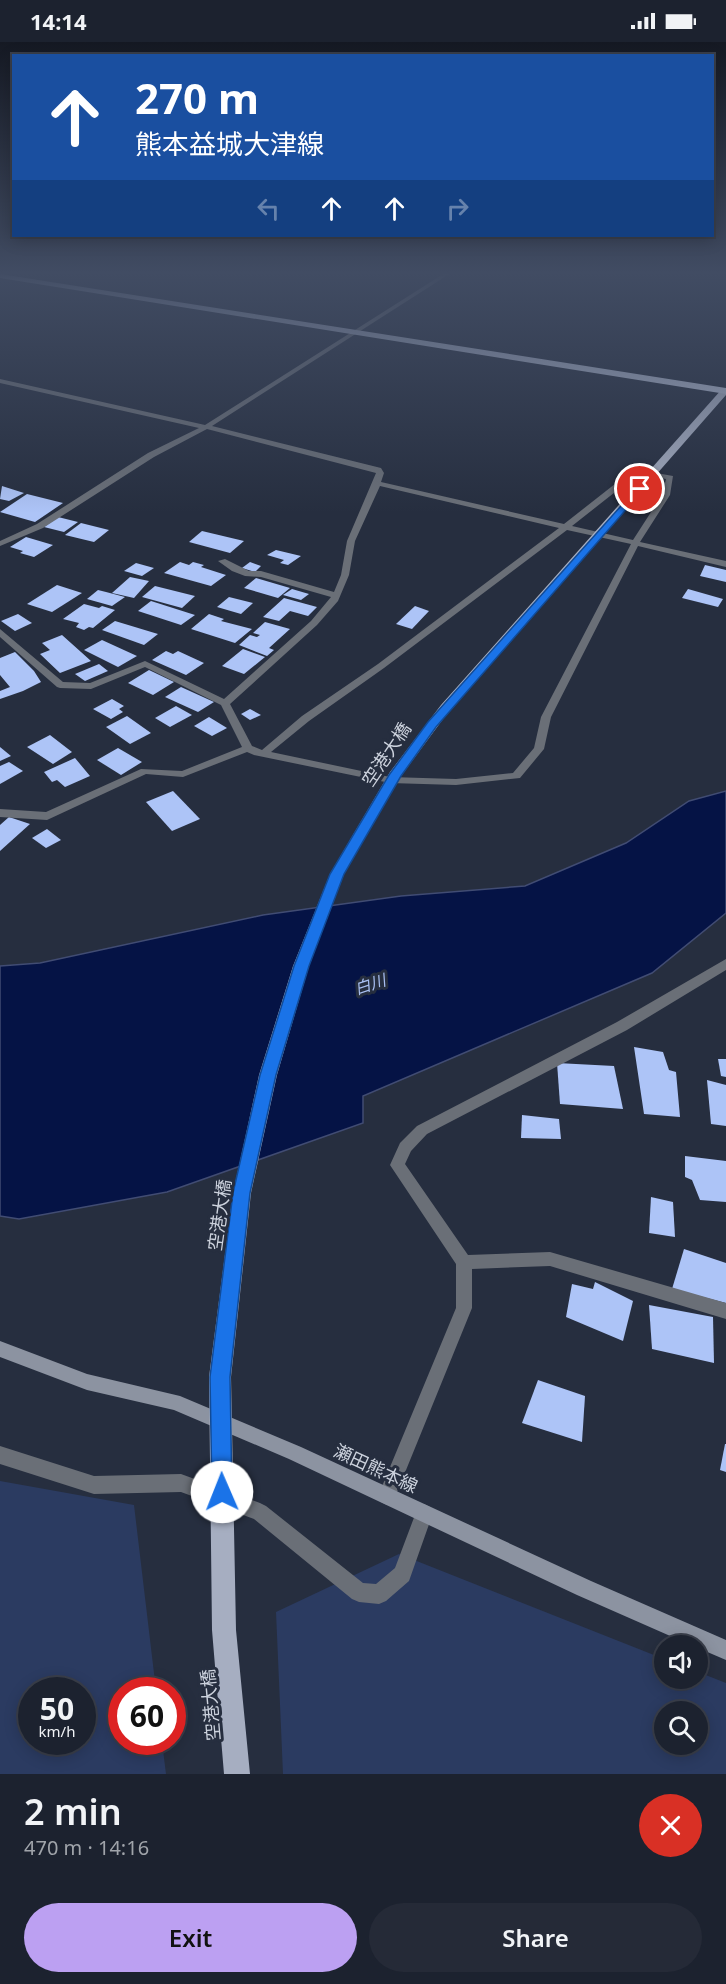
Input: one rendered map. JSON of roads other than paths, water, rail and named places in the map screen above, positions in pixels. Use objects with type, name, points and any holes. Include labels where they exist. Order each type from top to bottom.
[{"type":"highway","points":[[471,352],[726,391]]},
{"type":"main road","name":"空港大橋","points":[[237,1774],[224,1630],[220,1377],[242,1193],[268,1075],[301,966],[337,874],[395,775],[445,708],[726,391]]},
{"type":"main road","name":"瀬田熊本線","points":[[0,1349],[87,1382],[174,1402],[295,1453],[584,1588],[726,1650]]},
{"type":"street","points":[[0,544],[40,526],[151,455],[206,427],[326,352]]},
{"type":"street","points":[[0,381],[206,427],[378,470],[380,473],[377,483],[351,541],[345,575],[334,601],[314,623],[225,703]]},
{"type":"street","points":[[0,813],[47,816],[145,771],[183,774],[248,748],[264,754],[390,780],[456,782],[516,776],[539,749],[546,717],[636,542],[666,495],[670,478],[638,471],[344,694],[277,740],[264,754]]},
{"type":"street","points":[[377,483],[726,564]]},
{"type":"street","points":[[222,561],[248,574],[261,574],[335,595]]},
{"type":"street","points":[[0,632],[60,685],[91,686],[145,664],[225,703],[248,748]]},
{"type":"street","points":[[387,1496],[464,1308],[464,1262],[397,1165],[405,1147],[422,1130],[622,1026],[726,964]]},
{"type":"street","points":[[464,1262],[550,1259],[726,1311]]},
{"type":"street","points":[[0,1455],[94,1485],[181,1483],[260,1512],[359,1592],[379,1594],[402,1574],[424,1513]]},
{"type":"water","name":"白川","points":[[726,791],[726,913],[652,973],[363,1096],[363,1123],[167,1192],[19,1219],[0,1216],[0,966],[40,963],[263,915],[401,896],[525,886],[626,843],[689,801]]}]
